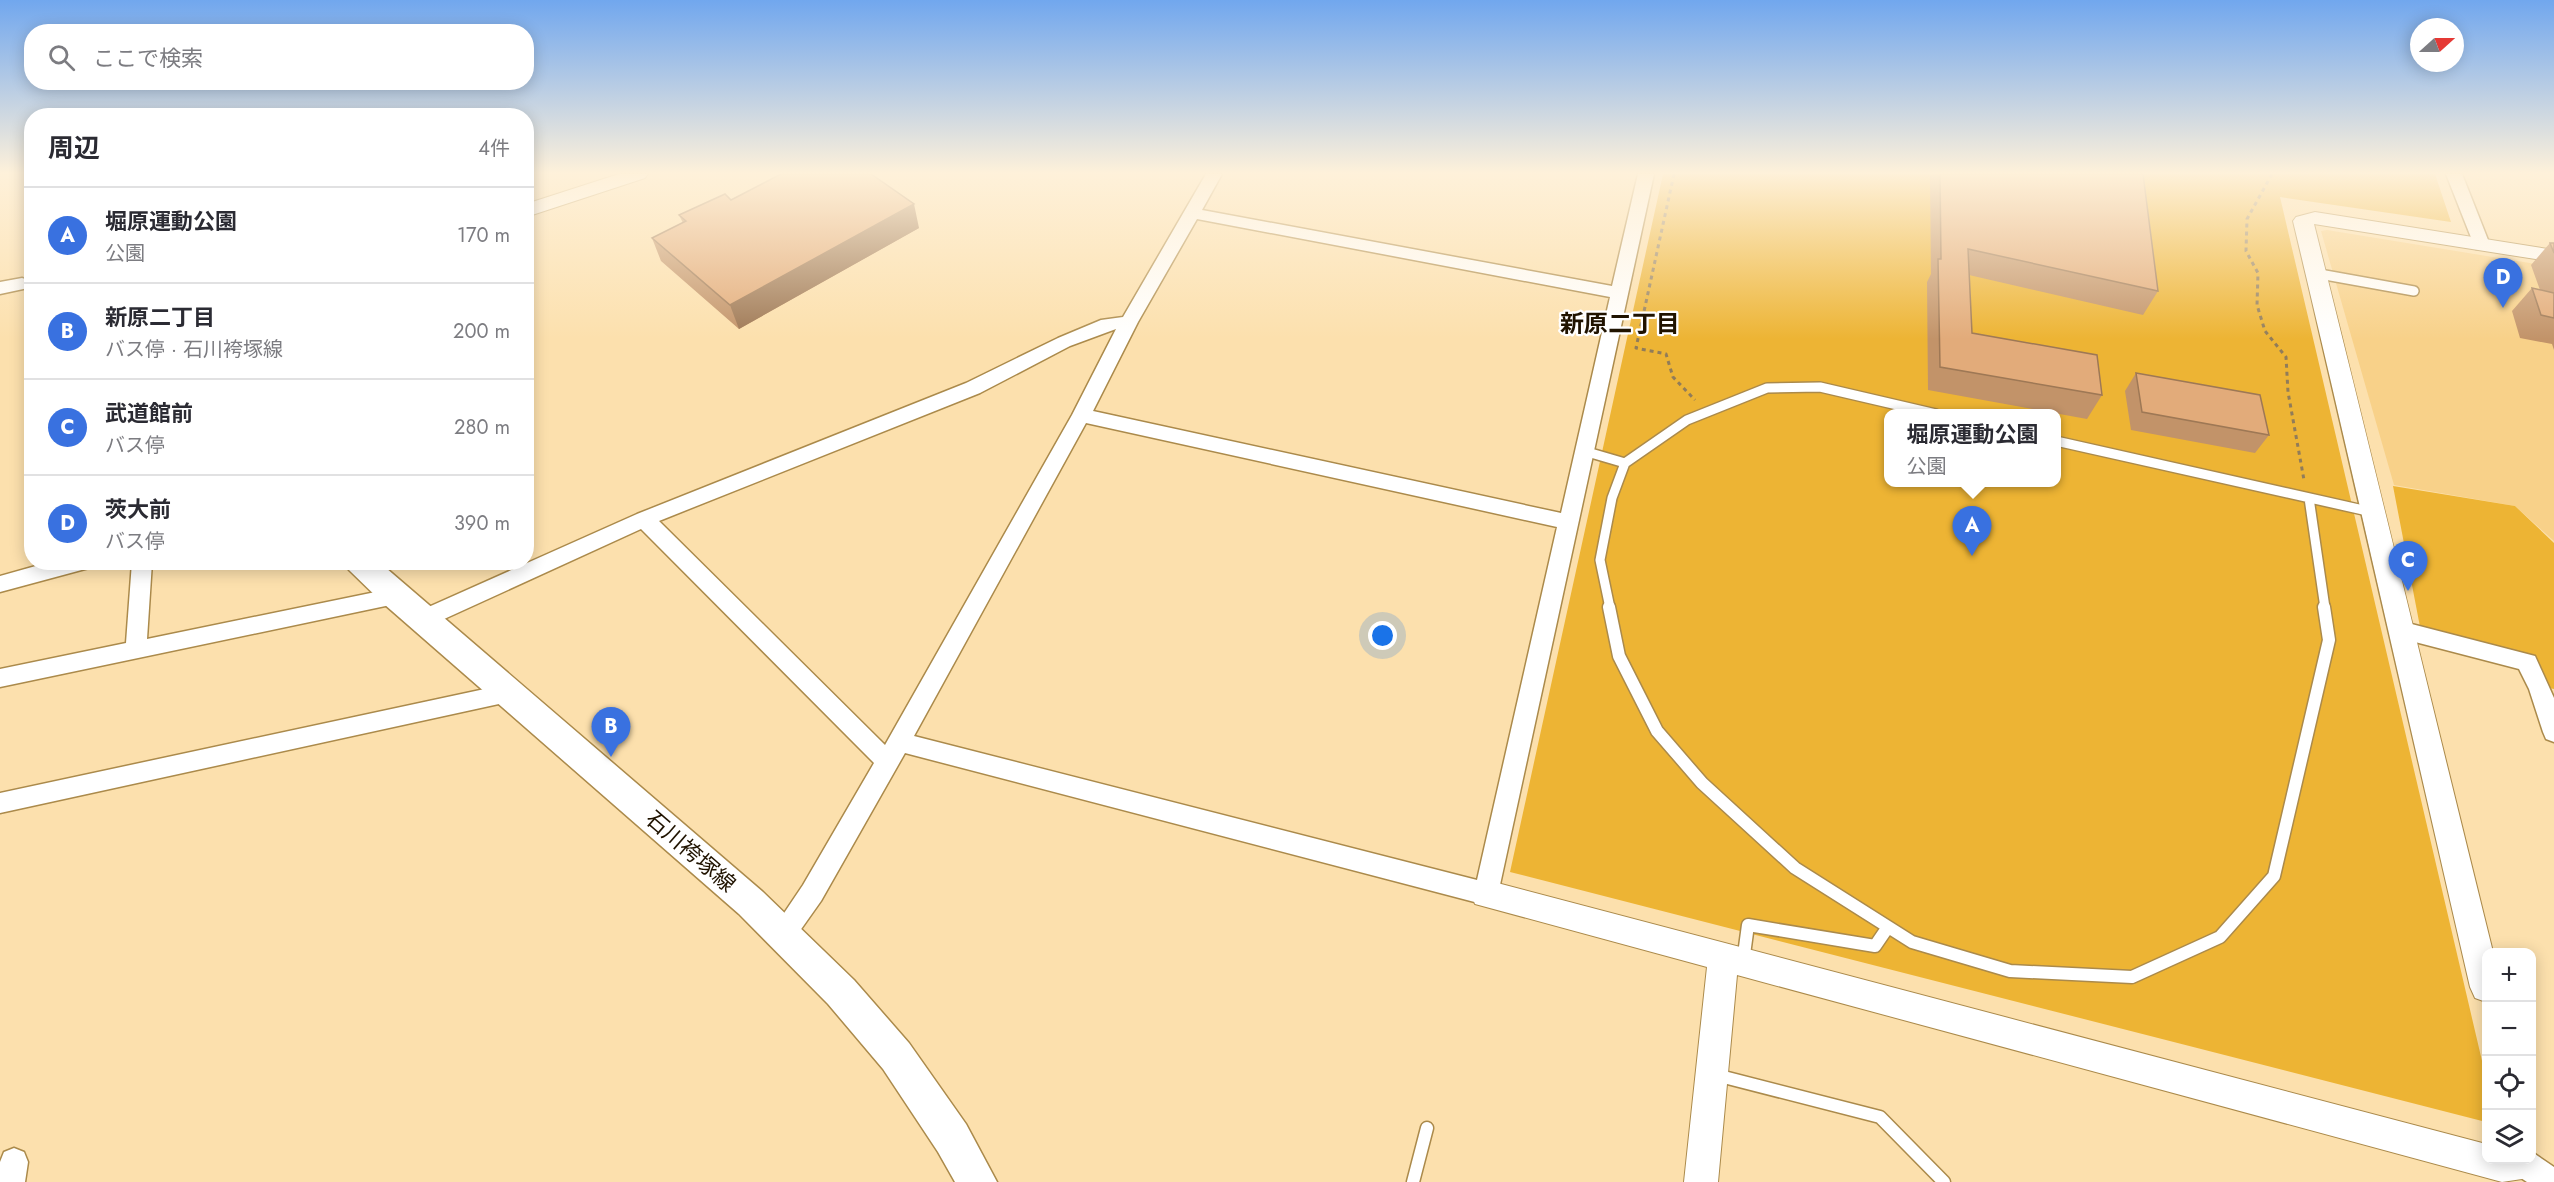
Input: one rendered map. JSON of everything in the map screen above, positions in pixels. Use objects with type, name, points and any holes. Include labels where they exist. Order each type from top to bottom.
[{"type":"main road","name":"石川袴塚線","points":[[367,570],[751,903],[841,992],[896,1056],[952,1138],[977,1182]]},
{"type":"street","points":[[783,934],[812,893],[893,752],[1081,416],[1129,322],[1184,229]]},
{"type":"street","points":[[1279,229],[1619,293]]},
{"type":"street","points":[[1486,894],[1633,229]]},
{"type":"street","points":[[2304,229],[2375,513],[2400,630],[2482,966]]},
{"type":"street","points":[[2375,229],[2554,256]]},
{"type":"street","points":[[2476,229],[2482,245]]},
{"type":"street","points":[[0,288],[22,284]]},
{"type":"street","points":[[534,569],[644,519],[973,387],[1064,342],[1107,324],[1129,322]]},
{"type":"street","points":[[1081,416],[1568,522]]},
{"type":"street","points":[[644,519],[893,752],[1486,894],[2482,1160]]},
{"type":"street","points":[[0,584],[52,570]]},
{"type":"street","points":[[136,649],[141,570]]},
{"type":"street","points":[[423,619],[531,570]]},
{"type":"street","points":[[0,678],[395,596]]},
{"type":"street","points":[[2400,630],[2527,662],[2547,691],[2554,732]]},
{"type":"street","points":[[0,804],[508,693]]},
{"type":"street","points":[[1701,1182],[1711,1073],[1733,960]]},
{"type":"street","points":[[2526,1164],[2551,1182]]},
{"type":"lane","points":[[2314,273],[2414,291]]},
{"type":"lane","points":[[1915,409],[1820,387],[1767,388],[1688,420],[1625,463],[1612,498],[1600,560],[1619,656],[1658,731],[1702,783],[1794,868],[1912,942],[2010,971],[2132,977],[2220,938],[2274,876],[2330,640],[2310,498]]},
{"type":"lane","points":[[2061,442],[2375,513]]},
{"type":"lane","points":[[1584,451],[1625,463]]},
{"type":"lane","points":[[1733,960],[1748,925],[1875,946],[1888,927]]},
{"type":"lane","points":[[1711,1073],[1880,1117],[1944,1182]]},
{"type":"lane","points":[[1413,1182],[1427,1128]]},
{"type":"path","points":[[1662,229],[1636,348],[1666,354],[1673,376],[1707,412]]},
{"type":"path","points":[[2247,229],[2246,251],[2258,273],[2257,305],[2265,331],[2286,357],[2289,392],[2310,498]]},
{"type":"shaded area","points":[[1651,229],[2288,229],[2482,1061],[2482,1121],[1510,872]]},
{"type":"shaded area","points":[[2327,230],[2554,267],[2554,541],[2515,506],[2394,485],[2321,231]]},
{"type":"shaded area","points":[[2393,486],[2515,506],[2554,543],[2554,689],[2544,687],[2528,659],[2421,632]]},
{"type":"building","points":[[670,229],[868,229],[730,305],[652,238]]},
{"type":"building","points":[[1941,229],[2150,229],[2158,291],[1968,249],[1972,333],[2097,355],[2102,395],[1940,367],[1938,259],[1941,259]]},
{"type":"building","points":[[2532,288],[2554,293],[2554,318],[2541,315]]},
{"type":"building","points":[[2136,373],[2260,395],[2269,435],[2142,412]]},
{"type":"place","name":"茨大前","points":[[2503,308]]},
{"type":"place","name":"堀原運動公園","points":[[1972,556]]},
{"type":"place","name":"武道館前","points":[[2408,591]]},
{"type":"place","name":"新原二丁目","points":[[611,757]]},
{"type":"district","name":"新原二丁目","points":[[1620,323]]}]
